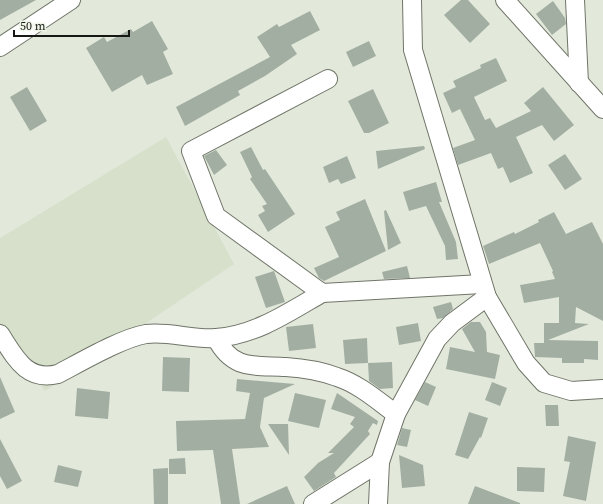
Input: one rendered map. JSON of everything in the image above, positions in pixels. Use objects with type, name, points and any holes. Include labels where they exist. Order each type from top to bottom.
[{"type":"street","points":[[0,47],[71,0]]},
{"type":"street","points":[[505,0],[603,109]]},
{"type":"street","points":[[575,0],[580,83]]},
{"type":"street","points":[[414,1],[413,50],[484,290],[526,363],[544,382],[571,391],[603,389]]},
{"type":"street","points":[[322,293],[216,216],[191,151],[328,79]]},
{"type":"street","points":[[0,334],[21,364],[31,373],[46,377],[58,374],[126,341],[147,334],[216,338],[261,327],[322,293],[484,290]]},
{"type":"street","points":[[378,504],[380,462],[396,414],[437,339],[484,290]]},
{"type":"street","points":[[216,338],[222,350],[233,360],[248,366],[288,367],[338,377],[358,387],[396,414]]},
{"type":"street","points":[[313,504],[380,462]]},
{"type":"shaded area","points":[[166,137],[234,264],[45,391],[0,328],[0,238]]},
{"type":"building","points":[[0,0],[36,0],[0,20]]},
{"type":"building","points":[[461,0],[468,0],[490,24],[470,43],[444,15]]},
{"type":"building","points":[[553,1],[565,18],[566,24],[552,35],[536,14]]},
{"type":"building","points":[[310,11],[320,30],[291,45],[297,54],[265,76],[238,91],[240,95],[185,126],[176,107],[270,57],[257,37],[277,24],[279,27]]},
{"type":"building","points":[[152,21],[168,49],[163,52],[173,74],[147,85],[142,75],[112,92],[86,48],[104,37],[107,42],[131,29],[133,32]]},
{"type":"building","points":[[369,41],[376,56],[353,67],[346,52]]},
{"type":"building","points":[[496,58],[507,81],[474,97],[485,120],[490,118],[496,128],[531,111],[524,103],[543,87],[574,125],[554,141],[542,125],[516,137],[533,173],[510,183],[503,167],[498,169],[491,153],[458,165],[453,148],[475,140],[460,109],[452,113],[443,93],[456,87],[453,81],[481,68],[480,65]]},
{"type":"building","points":[[27,87],[47,121],[30,131],[10,97]]},
{"type":"building","points":[[373,89],[389,123],[369,133],[364,133],[348,101]]},
{"type":"building","points":[[424,146],[425,149],[378,169],[376,151]]},
{"type":"building","points":[[251,147],[263,170],[265,169],[295,214],[268,232],[258,215],[265,211],[262,206],[267,204],[250,179],[252,177],[240,152]]},
{"type":"building","points":[[216,150],[227,165],[214,175],[204,156]]},
{"type":"building","points":[[565,154],[582,179],[565,190],[548,165]]},
{"type":"building","points":[[347,156],[356,178],[341,184],[338,179],[329,183],[323,167]]},
{"type":"building","points":[[436,182],[442,202],[439,202],[456,242],[458,259],[446,260],[445,246],[426,206],[409,211],[403,192]]},
{"type":"building","points":[[365,199],[386,251],[324,281],[319,278],[314,268],[339,257],[325,227],[340,220],[336,212]]},
{"type":"building","points":[[386,210],[401,243],[388,250],[384,211]]},
{"type":"building","points":[[554,212],[566,234],[592,222],[603,244],[603,321],[576,307],[575,323],[589,324],[548,340],[598,341],[598,360],[584,359],[584,363],[562,363],[562,358],[535,357],[534,343],[544,343],[544,323],[559,323],[559,297],[524,303],[520,285],[555,279],[552,272],[553,271],[540,243],[489,264],[483,246],[514,232],[515,234],[539,222],[538,220]]},
{"type":"building","points":[[407,266],[410,278],[384,279],[382,272]]},
{"type":"building","points":[[274,271],[285,302],[266,308],[255,277]]},
{"type":"building","points":[[451,302],[453,309],[443,318],[437,319],[433,307]]},
{"type":"building","points":[[471,322],[480,322],[486,332],[487,352],[500,355],[495,379],[446,369],[450,347],[475,352],[462,329]]},
{"type":"building","points":[[418,323],[421,341],[399,345],[396,327]]},
{"type":"building","points":[[313,324],[316,348],[289,351],[286,327]]},
{"type":"building","points":[[367,338],[368,363],[345,364],[343,340]]},
{"type":"building","points":[[163,357],[190,358],[189,392],[162,391]]},
{"type":"building","points":[[392,362],[393,388],[380,389],[369,381],[368,363]]},
{"type":"building","points":[[0,377],[15,412],[0,419]]},
{"type":"building","points":[[237,379],[295,384],[264,398],[260,427],[269,447],[232,449],[240,504],[221,504],[213,450],[177,451],[176,421],[245,419],[250,393],[236,391]]},
{"type":"building","points":[[425,382],[436,387],[428,406],[415,400]]},
{"type":"building","points":[[492,382],[507,388],[500,406],[485,400]]},
{"type":"building","points":[[77,388],[110,392],[108,419],[75,416]]},
{"type":"building","points":[[295,393],[326,400],[319,428],[288,421]]},
{"type":"building","points":[[337,393],[378,421],[377,425],[373,423],[368,431],[370,434],[334,473],[336,477],[314,491],[304,477],[318,463],[334,453],[328,453],[354,427],[350,424],[355,417],[331,409]]},
{"type":"building","points":[[545,405],[558,405],[559,426],[546,426]]},
{"type":"building","points":[[469,412],[488,418],[481,438],[480,437],[468,459],[455,455]]},
{"type":"building","points":[[268,424],[288,424],[289,455]]},
{"type":"building","points":[[402,428],[411,430],[407,447],[397,445]]},
{"type":"building","points":[[568,436],[596,442],[586,501],[563,496],[570,462],[564,461]]},
{"type":"building","points":[[0,439],[22,481],[7,489],[0,476]]},
{"type":"building","points":[[399,455],[423,465],[425,486],[402,488]]},
{"type":"building","points":[[185,458],[186,474],[169,474],[169,459]]},
{"type":"building","points":[[58,465],[82,471],[78,487],[54,482]]},
{"type":"building","points":[[517,467],[545,468],[544,492],[517,491]]},
{"type":"building","points":[[168,468],[168,504],[154,504],[153,469]]},
{"type":"building","points":[[287,486],[295,504],[247,504]]},
{"type":"building","points":[[475,486],[520,503],[520,504],[468,504]]}]
